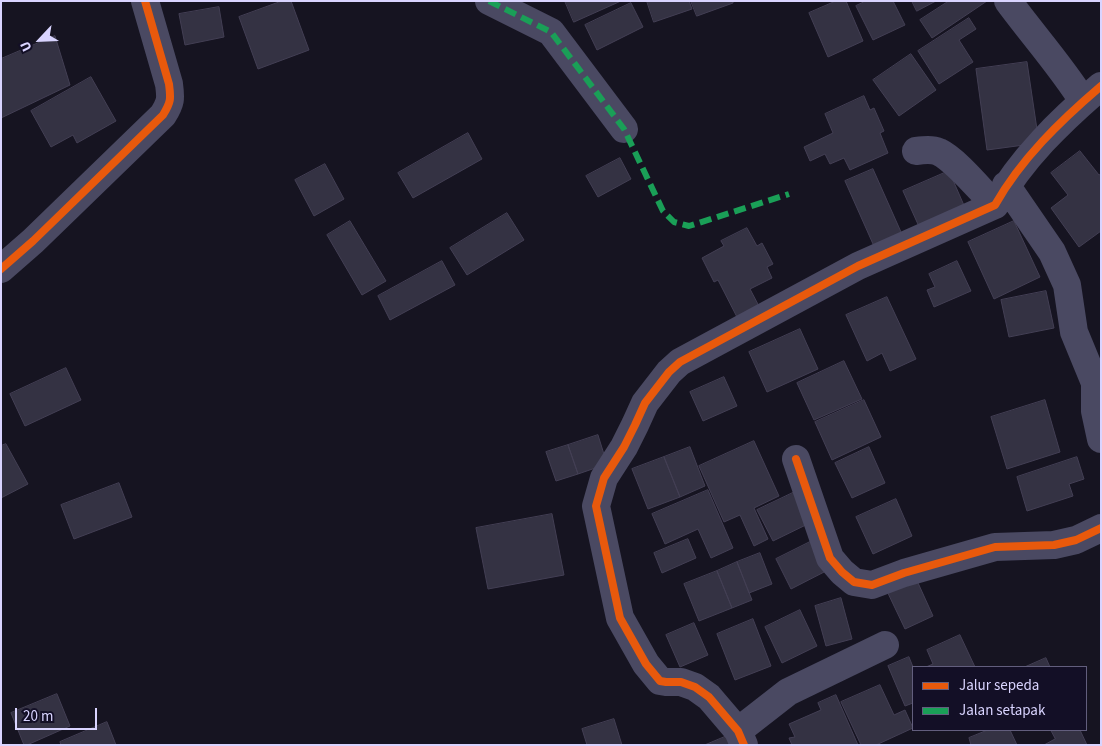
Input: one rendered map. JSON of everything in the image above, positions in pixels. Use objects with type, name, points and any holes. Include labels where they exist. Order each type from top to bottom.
[{"type":"street","points":[[1,269],[33,241],[163,115],[170,104],[169,84],[145,1]]},
{"type":"street","points":[[489,1],[550,32],[624,129]]},
{"type":"street","points":[[886,645],[788,692],[741,738],[709,697],[695,687],[681,682],[660,681],[646,664],[620,618],[596,506],[604,478],[624,447],[645,403],[669,372],[680,362],[858,266],[1001,195],[1050,133],[1092,94],[1069,79],[1008,1]]},
{"type":"street","points":[[916,151],[929,150],[939,152],[1001,195],[1052,252],[1067,285],[1074,332],[1095,383],[1101,439]]},
{"type":"street","points":[[796,459],[830,558],[854,582],[872,585],[904,573],[994,547],[1054,545],[1076,540],[1101,528]]},
{"type":"building","points":[[282,1],[291,1],[309,50],[258,69],[239,17]]},
{"type":"building","points":[[565,1],[621,1],[574,22]]},
{"type":"building","points":[[647,1],[689,1],[692,9],[654,22]]},
{"type":"building","points":[[691,1],[733,1],[733,3],[697,16]]},
{"type":"building","points":[[836,1],[846,1],[863,41],[828,57],[809,13]]},
{"type":"building","points":[[866,1],[893,1],[905,25],[873,40],[856,6]]},
{"type":"building","points":[[912,1],[936,1],[917,11]]},
{"type":"building","points":[[949,1],[987,1],[932,38],[920,20]]},
{"type":"building","points":[[631,3],[643,27],[597,50],[585,25]]},
{"type":"building","points":[[219,7],[224,37],[185,45],[179,14]]},
{"type":"building","points":[[969,18],[976,29],[959,40],[973,62],[939,84],[918,51]]},
{"type":"building","points":[[55,36],[70,85],[1,118],[1,59]]},
{"type":"building","points":[[911,54],[936,90],[899,116],[873,80]]},
{"type":"building","points":[[1027,62],[1039,143],[987,150],[976,69]]},
{"type":"building","points":[[91,77],[116,121],[77,143],[73,135],[51,147],[31,111]]},
{"type":"building","points":[[864,96],[870,110],[874,108],[884,131],[880,133],[888,153],[850,170],[844,158],[830,164],[825,154],[810,161],[804,147],[833,133],[825,114]]},
{"type":"building","points":[[468,133],[482,159],[413,198],[398,173]]},
{"type":"building","points":[[1080,151],[1099,175],[1101,174],[1101,231],[1079,247],[1051,208],[1068,195],[1051,173]]},
{"type":"building","points":[[620,158],[631,179],[598,197],[586,176]]},
{"type":"building","points":[[325,164],[344,199],[314,216],[295,180]]},
{"type":"building","points":[[873,169],[905,241],[877,253],[845,181]]},
{"type":"building","points":[[949,171],[966,210],[921,231],[903,191]]},
{"type":"building","points":[[507,213],[524,240],[467,275],[450,248]]},
{"type":"building","points":[[350,221],[386,281],[362,295],[327,235]]},
{"type":"building","points":[[1014,221],[1040,277],[994,299],[968,242]]},
{"type":"building","points":[[747,228],[757,246],[762,243],[773,264],[767,267],[772,278],[750,289],[761,310],[739,321],[718,280],[714,282],[702,258],[724,246],[721,241]]},
{"type":"building","points":[[442,261],[455,285],[390,320],[378,296]]},
{"type":"building","points":[[957,261],[971,291],[934,307],[927,290],[935,287],[929,274]]},
{"type":"building","points":[[1046,291],[1054,328],[1009,337],[1001,300]]},
{"type":"building","points":[[887,297],[916,359],[890,371],[882,353],[867,361],[846,315]]},
{"type":"building","points":[[800,329],[818,369],[767,392],[749,352]]},
{"type":"building","points":[[844,361],[862,399],[814,420],[797,383]]},
{"type":"building","points":[[66,368],[81,400],[25,426],[10,394]]},
{"type":"building","points":[[724,377],[737,406],[703,421],[690,392]]},
{"type":"building","points":[[864,400],[881,437],[832,460],[815,422]]},
{"type":"building","points":[[1045,400],[1060,452],[1007,469],[991,417]]},
{"type":"building","points":[[598,435],[607,464],[578,474],[568,445]]},
{"type":"building","points":[[754,441],[779,496],[754,508],[768,539],[754,546],[740,515],[724,522],[699,466]]},
{"type":"building","points":[[6,444],[28,484],[1,498],[1,446]]},
{"type":"building","points":[[568,445],[578,474],[556,481],[546,452]]},
{"type":"building","points":[[690,447],[705,486],[680,497],[664,457]]},
{"type":"building","points":[[869,447],[885,483],[852,498],[835,463]]},
{"type":"building","points":[[664,457],[680,497],[648,509],[632,469]]},
{"type":"building","points":[[1077,457],[1084,479],[1069,484],[1073,496],[1027,511],[1017,477]]},
{"type":"building","points":[[119,483],[132,517],[74,539],[61,505]]},
{"type":"building","points":[[708,490],[733,548],[711,558],[698,529],[665,544],[652,514]]},
{"type":"building","points":[[799,490],[814,521],[773,541],[757,510]]},
{"type":"building","points":[[896,499],[912,536],[873,554],[856,517]]},
{"type":"building","points":[[552,514],[564,575],[488,589],[476,528]]},
{"type":"building","points":[[688,539],[696,558],[662,573],[654,553]]},
{"type":"building","points":[[816,539],[830,569],[791,589],[776,559]]},
{"type":"building","points":[[760,553],[772,584],[749,593],[737,562]]},
{"type":"building","points":[[737,562],[752,600],[732,608],[717,571]]},
{"type":"building","points":[[717,571],[732,608],[699,621],[684,584]]},
{"type":"building","points":[[914,574],[933,616],[905,629],[885,587]]},
{"type":"building","points":[[841,598],[852,639],[826,646],[815,606]]},
{"type":"building","points":[[800,610],[817,646],[782,663],[765,627]]},
{"type":"building","points":[[753,619],[771,666],[735,680],[717,634]]},
{"type":"building","points":[[694,623],[708,655],[680,667],[666,635]]},
{"type":"building","points":[[960,635],[975,666],[928,666],[933,664],[927,650]]},
{"type":"building","points":[[909,657],[913,666],[912,703],[905,706],[888,666]]},
{"type":"building","points":[[1046,658],[1050,666],[1027,666]]},
{"type":"building","points":[[880,685],[894,715],[905,710],[912,728],[876,745],[861,745],[841,702]]},
{"type":"building","points":[[57,694],[70,726],[24,745],[11,713]]},
{"type":"building","points":[[836,695],[858,745],[792,745],[789,738],[795,737],[789,724],[821,710],[818,703]]},
{"type":"building","points":[[614,719],[622,745],[587,745],[582,729]]},
{"type":"building","points":[[107,722],[116,745],[61,745],[60,742]]},
{"type":"building","points":[[986,731],[1010,731],[1017,745],[971,745],[969,738]]},
{"type":"building","points":[[1051,731],[1080,731],[1087,745],[1044,745],[1055,739]]},
{"type":"building","points":[[727,736],[731,745],[705,745]]},
{"type":"marked path","points":[[489,1],[551,32],[624,129],[663,211],[674,222],[689,226],[789,194]]},
{"type":"cycle path","points":[[1,269],[33,241],[166,111],[170,100],[169,84],[145,1]]},
{"type":"cycle path","points":[[744,745],[738,731],[709,697],[695,687],[681,682],[660,681],[646,664],[620,618],[596,506],[604,478],[624,447],[645,403],[669,372],[680,362],[858,266],[995,205],[1005,188],[1042,141],[1101,86]]},
{"type":"cycle path","points":[[796,459],[830,558],[854,582],[872,585],[904,573],[995,547],[1054,545],[1076,540],[1101,528]]}]
